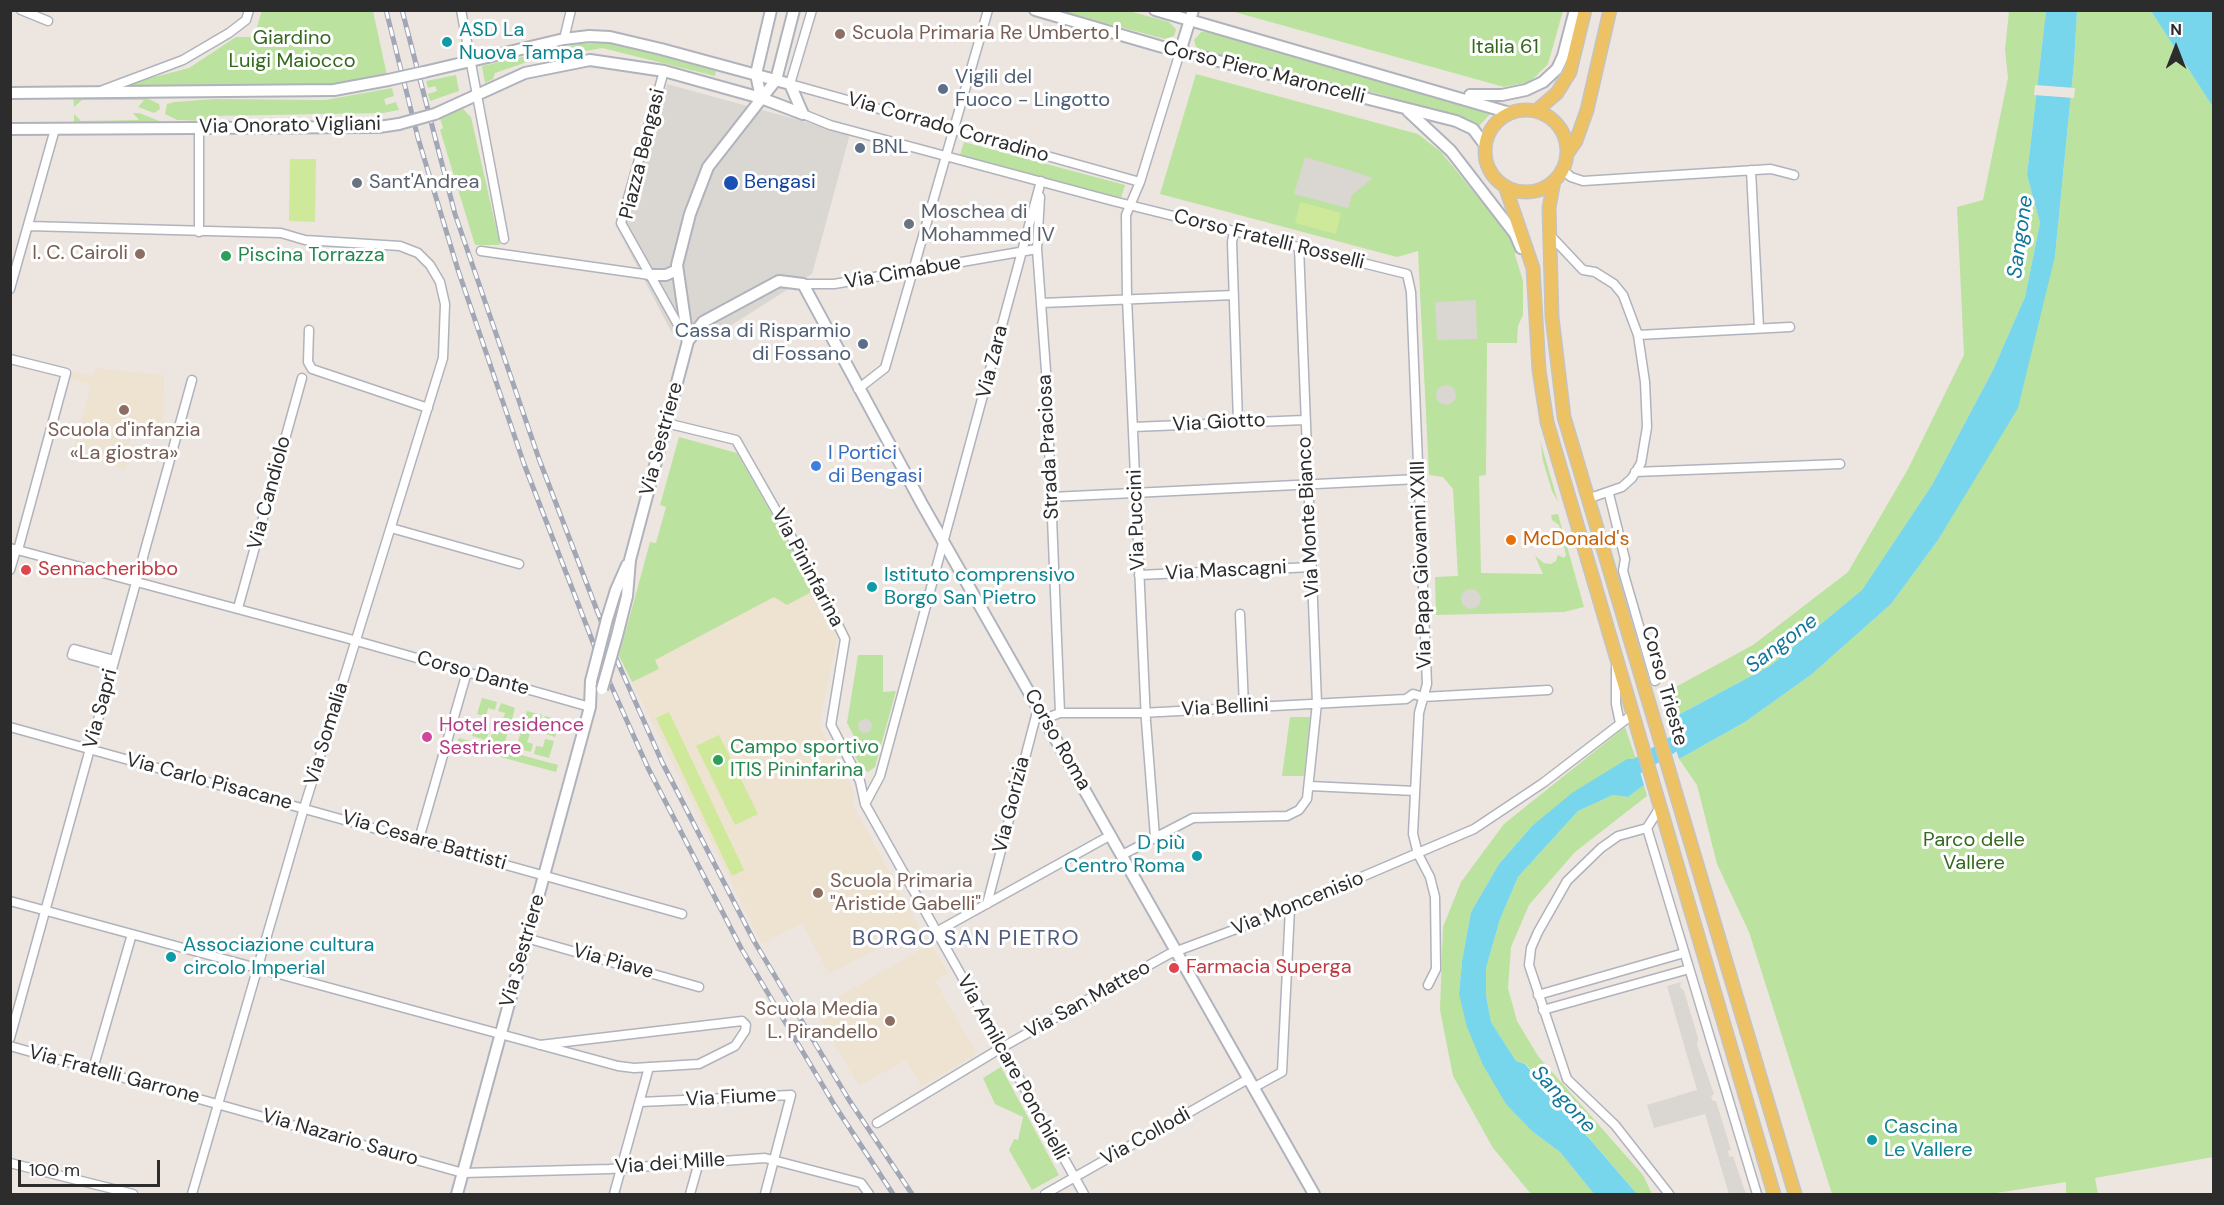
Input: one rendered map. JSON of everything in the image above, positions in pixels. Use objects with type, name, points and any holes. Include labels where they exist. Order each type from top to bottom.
[{"type":"main road","points":[[761,98],[756,74],[771,10]]},
{"type":"main road","points":[[688,342],[677,270],[679,252],[703,176],[776,80],[794,10]]},
{"type":"main road","name":"Corso Piero Maroncelli","points":[[1035,10],[1180,52],[1466,124],[1485,146]]},
{"type":"main road","name":"Corso Piero Maroncelli","points":[[1155,10],[1191,15],[1510,113]]},
{"type":"main road","points":[[1446,93],[1479,96],[1502,95],[1526,90],[1543,82],[1557,69],[1563,57],[1575,10]]},
{"type":"main road","points":[[1536,111],[1557,93],[1570,72],[1585,10]]},
{"type":"main road","points":[[1567,154],[1576,141],[1587,110],[1610,10]]},
{"type":"main road","points":[[1180,52],[1191,15]]},
{"type":"main road","name":"Via Onorato Vigliani","points":[[10,93],[334,90],[388,80],[564,39],[589,36],[610,37],[756,74]]},
{"type":"main road","name":"Via Onorato Vigliani","points":[[10,129],[379,127],[435,114],[525,73],[573,61],[609,61],[664,71]]},
{"type":"main road","name":"Piazza Bengasi","points":[[664,71],[761,98],[803,114]]},
{"type":"main road","name":"Via Corrado Corradino","points":[[756,74],[790,84]]},
{"type":"main road","points":[[780,105],[790,84]]},
{"type":"main road","points":[[790,84],[803,114]]},
{"type":"main road","points":[[1405,109],[1451,151],[1515,234],[1533,268]]},
{"type":"main road","points":[[1536,111],[1546,114],[1559,126],[1566,142],[1567,154],[1563,170],[1554,181],[1530,191],[1505,186],[1488,167],[1485,146],[1490,132],[1498,121],[1510,113],[1536,111]]},
{"type":"main road","name":"Corso Trieste","points":[[1554,181],[1549,208],[1549,234],[1556,367],[1564,417],[1795,1194]]},
{"type":"main road","name":"Corso Trieste","points":[[1505,186],[1533,268],[1539,370],[1547,422],[1657,803],[1774,1194]]},
{"type":"main road","points":[[650,275],[666,275],[677,270]]},
{"type":"main road","name":"Via Sestriere","points":[[590,707],[602,689],[617,636],[627,596],[630,560],[688,342],[703,322],[779,281],[803,284]]},
{"type":"main road","name":"Corso Roma","points":[[803,284],[858,389],[1314,1194]]},
{"type":"main road","name":"Via Sestriere","points":[[457,1194],[590,707],[591,681],[607,619],[615,590],[630,560]]},
{"type":"street","points":[[21,10],[48,21]]},
{"type":"street","points":[[100,91],[183,60],[229,33],[246,20],[249,10]]},
{"type":"street","points":[[461,10],[504,239]]},
{"type":"street","points":[[564,39],[572,10]]},
{"type":"street","points":[[790,84],[812,10]]},
{"type":"street","points":[[858,389],[885,368],[988,10]]},
{"type":"street","name":"Via Puccini","points":[[1155,837],[1145,712],[1127,298],[1126,215],[1140,182],[1180,52]]},
{"type":"street","name":"Piazza Bengasi","points":[[664,71],[621,223],[688,342]]},
{"type":"street","name":"Via Corrado Corradino","points":[[790,84],[1140,182]]},
{"type":"street","name":"Via Corrado Corradino","points":[[803,114],[830,125],[1132,204]]},
{"type":"street","points":[[28,226],[199,232],[199,128]]},
{"type":"street","points":[[10,289],[55,129]]},
{"type":"street","points":[[1563,170],[1583,181],[1771,169],[1794,175]]},
{"type":"street","points":[[1751,171],[1759,328]]},
{"type":"street","name":"Strada Praciosa","points":[[1041,181],[1037,249],[1052,497],[1060,713]]},
{"type":"street","name":"Via Zara","points":[[944,542],[1041,181]]},
{"type":"street","name":"Corso Fratelli Rosselli","points":[[1132,204],[1407,274]]},
{"type":"street","points":[[1234,231],[1238,422]]},
{"type":"street","name":"Via Somalia","points":[[192,1194],[304,808],[443,358],[445,332],[445,304],[435,273],[418,253],[400,246],[304,240],[281,233],[199,232]]},
{"type":"street","points":[[1549,234],[1583,270],[1595,272],[1614,284],[1623,295],[1638,335],[1645,382],[1647,428],[1641,463],[1622,487],[1609,494],[1587,499]]},
{"type":"street","name":"Via Monte Bianco","points":[[1299,248],[1304,420],[1317,703],[1310,786]]},
{"type":"street","name":"Via Cimabue","points":[[803,284],[834,284],[1037,249]]},
{"type":"street","points":[[481,251],[650,275]]},
{"type":"street","name":"Via Papa Giovanni XXIII","points":[[1407,274],[1412,292],[1427,684],[1421,697],[1417,730],[1413,834],[1418,854]]},
{"type":"street","points":[[1042,303],[1234,295]]},
{"type":"street","points":[[1638,335],[1791,327]]},
{"type":"street","points":[[309,330],[308,362],[312,369],[428,408]]},
{"type":"street","points":[[10,359],[66,373],[10,570]]},
{"type":"street","name":"Via Candiolo","points":[[238,608],[302,378]]},
{"type":"street","name":"Via Sapri","points":[[10,1038],[192,380]]},
{"type":"street","name":"Via Giotto","points":[[1133,428],[1304,420]]},
{"type":"street","name":"Via Pininfarina","points":[[666,423],[736,440],[817,582],[845,639],[831,725],[860,782],[865,804]]},
{"type":"street","points":[[1635,472],[1840,464]]},
{"type":"street","points":[[1052,497],[1418,479]]},
{"type":"street","points":[[1609,494],[1625,559],[1623,571],[1655,681]]},
{"type":"street","points":[[391,528],[519,564]]},
{"type":"street","points":[[865,804],[880,776],[944,542]]},
{"type":"street","points":[[15,549],[356,640]]},
{"type":"street","name":"Via Mascagni","points":[[1139,575],[1312,567]]},
{"type":"street","points":[[1240,614],[1244,706]]},
{"type":"street","name":"Corso Dante","points":[[356,640],[590,707]]},
{"type":"street","points":[[1617,660],[1616,704],[1620,723]]},
{"type":"street","points":[[419,839],[467,672]]},
{"type":"street","name":"Via Bellini","points":[[1044,719],[1060,713],[1145,712],[1406,699],[1413,705],[1421,697],[1548,690]]},
{"type":"street","name":"Via Gorizia","points":[[987,904],[1038,708]]},
{"type":"street","name":"Via Moncenisio","points":[[1177,952],[1290,908],[1418,854],[1496,817],[1633,714]]},
{"type":"street","name":"Via Carlo Pisacane","points":[[10,727],[304,808]]},
{"type":"street","points":[[1122,855],[1193,818],[1287,816],[1303,807],[1310,786],[1415,791]]},
{"type":"street","points":[[1657,803],[1647,828],[1757,1194]]},
{"type":"street","name":"Via Amilcare Ponchielli","points":[[865,804],[1084,1194]]},
{"type":"street","name":"Via Cesare Battisti","points":[[304,808],[682,914]]},
{"type":"street","points":[[1647,828],[1618,836],[1601,848],[1567,881],[1531,948],[1529,965],[1568,1079],[1615,1125],[1669,1194]]},
{"type":"street","points":[[936,932],[1111,835]]},
{"type":"street","points":[[1418,854],[1430,877],[1435,897],[1436,969],[1428,985]]},
{"type":"street","points":[[10,901],[47,910],[257,969],[618,1066],[699,1064],[735,1046],[745,1031],[746,1025],[742,1021],[540,1045]]},
{"type":"street","name":"Via Collodi","points":[[1045,1194],[1251,1084],[1282,1072],[1290,908]]},
{"type":"street","points":[[93,1069],[132,934]]},
{"type":"street","name":"Via Piave","points":[[526,938],[699,987]]},
{"type":"street","name":"Via San Matteo","points":[[877,1123],[1001,1048],[1169,954],[1177,952]]},
{"type":"street","points":[[1538,995],[1684,953]]},
{"type":"street","points":[[1543,1010],[1689,969]]},
{"type":"street","name":"Via Fratelli Garrone","points":[[10,1046],[218,1103]]},
{"type":"street","points":[[614,1194],[649,1067]]},
{"type":"street","name":"Via Fiume","points":[[640,1102],[791,1095],[765,1194]]},
{"type":"street","name":"Via Nazario Sauro","points":[[218,1103],[463,1173]]},
{"type":"street","name":"Via dei Mille","points":[[463,1173],[484,1175],[621,1168],[753,1158],[775,1160],[861,1183],[869,1194]]},
{"type":"street","points":[[690,1194],[699,1162]]},
{"type":"street","points":[[10,1163],[133,1194]]},
{"type":"shaded area","points":[[667,84],[850,134],[812,274],[711,338],[672,333],[616,226],[654,85],[666,88]]},
{"type":"shaded area","points":[[1305,157],[1373,178],[1352,195],[1348,208],[1294,194]]},
{"type":"shaded area","points":[[1476,300],[1477,339],[1437,340],[1435,302]]},
{"type":"shaded area","name":"Scuola d'infanzia «La giostra»","points":[[96,368],[164,375],[163,436],[131,435],[126,470],[73,452],[91,385],[69,378],[71,371],[92,377]]},
{"type":"shaded area","points":[[1446,385],[1453,388],[1456,395],[1453,402],[1446,405],[1439,402],[1436,395],[1439,388]]},
{"type":"shaded area","points":[[1467,589],[1475,589],[1481,595],[1481,603],[1475,609],[1467,609],[1461,603],[1461,595]]},
{"type":"shaded area","points":[[815,590],[838,634],[819,725],[855,793],[852,803],[919,927],[829,974],[802,923],[762,944],[632,682],[659,669],[655,660],[774,597],[787,605]]},
{"type":"shaded area","points":[[862,719],[868,719],[872,726],[868,733],[862,733],[858,729],[858,723]]},
{"type":"shaded area","name":"Scuola Media L. Pirandello","points":[[931,944],[948,973],[935,981],[977,1054],[921,1086],[906,1060],[859,1086],[815,1010]]},
{"type":"shaded area","points":[[1681,982],[1680,987],[1684,991],[1698,1038],[1697,1045],[1714,1094],[1711,1096],[1713,1101],[1716,1101],[1731,1150],[1728,1151],[1729,1157],[1733,1156],[1746,1194],[1729,1194],[1705,1114],[1654,1128],[1647,1105],[1697,1090],[1667,986]]},
{"type":"green space","name":"Giardino Luigi Maiocco","points":[[262,10],[373,11],[388,80],[364,85],[100,91],[189,68],[236,37],[250,37],[256,30]]},
{"type":"green space","points":[[1061,11],[1129,11],[1169,22],[1176,29],[1174,36],[1165,39]]},
{"type":"green space","name":"Italia 61","points":[[1231,11],[1563,11],[1548,64],[1530,82],[1504,87]]},
{"type":"green space","points":[[2009,11],[2046,11],[2027,175],[2040,223],[2025,297],[1993,370],[1932,485],[1862,590],[1770,666],[1667,721],[1659,696],[1753,645],[1848,572],[1908,469],[1964,355],[1957,207],[1983,200],[2008,78],[2005,50]]},
{"type":"green space","name":"Parco delle Vallere","points":[[2077,11],[2151,11],[2213,107],[2213,1157],[2095,1178],[2098,1194],[2066,1194],[2066,1182],[1990,1194],[1832,1194],[1749,932],[1717,864],[1697,785],[1679,759],[1745,722],[1812,674],[1891,604],[1938,540],[1976,475],[2055,256]]},
{"type":"green space","points":[[1201,32],[1492,112],[1478,127],[1468,119],[1372,92],[1350,91],[1203,50],[1196,47],[1194,40]]},
{"type":"green space","points":[[614,43],[716,71],[715,76],[602,48],[527,62],[495,73],[493,79],[485,83],[482,66],[579,44]]},
{"type":"green space","points":[[1196,74],[1418,134],[1441,152],[1517,245],[1515,255],[1523,281],[1523,315],[1518,326],[1517,343],[1487,343],[1486,475],[1479,476],[1481,573],[1543,574],[1535,556],[1544,563],[1551,564],[1556,561],[1558,555],[1564,558],[1566,555],[1559,525],[1552,520],[1551,515],[1558,514],[1584,607],[1564,612],[1436,615],[1435,577],[1458,576],[1453,489],[1443,477],[1429,475],[1418,251],[1397,257],[1160,194]]},
{"type":"green space","points":[[456,75],[459,91],[430,101],[428,94],[437,91],[435,86],[428,88],[426,81]]},
{"type":"green space","points":[[392,88],[394,96],[384,99],[386,105],[396,102],[399,110],[383,113],[210,116],[210,121],[177,120],[165,114],[167,104],[175,102],[214,99],[325,100]]},
{"type":"green space","points":[[73,95],[147,98],[159,104],[160,109],[154,113],[138,107],[144,100],[82,100],[74,107]]},
{"type":"green space","points":[[463,109],[471,117],[500,245],[475,245],[440,130],[443,128],[440,118]]},
{"type":"green space","points":[[133,113],[162,122],[74,125],[74,114],[81,121],[139,120]]},
{"type":"green space","points":[[964,142],[1125,185],[1121,198],[960,155]]},
{"type":"green space","points":[[290,159],[316,159],[315,222],[289,221]]},
{"type":"green space","points":[[1300,202],[1341,213],[1336,234],[1295,223]]},
{"type":"green space","points":[[679,437],[737,453],[815,590],[787,605],[774,597],[655,660],[659,669],[632,682],[619,656],[650,542],[656,543],[666,507],[660,505]]},
{"type":"green space","points":[[1540,440],[1558,502],[1552,491],[1543,461]]},
{"type":"green space","points":[[858,655],[883,655],[883,692],[896,691],[875,767],[868,772],[861,767],[855,756],[862,751],[847,723]]},
{"type":"green space","points":[[482,698],[497,702],[495,710],[488,708],[486,717],[477,714]]},
{"type":"green space","points":[[501,703],[515,708],[511,724],[502,722],[505,713],[498,711]]},
{"type":"green space","points":[[527,711],[542,715],[540,722],[533,721],[531,730],[522,727]]},
{"type":"green space","points":[[669,712],[744,870],[732,876],[656,718]]},
{"type":"green space","points":[[545,716],[560,720],[555,737],[546,734],[549,726],[543,724]]},
{"type":"green space","points":[[1290,717],[1310,717],[1304,776],[1282,776]]},
{"type":"green space","points":[[477,719],[485,722],[483,730],[489,733],[486,740],[472,736]]},
{"type":"green space","points":[[501,726],[509,729],[504,745],[490,741],[492,733],[498,735]]},
{"type":"green space","points":[[1625,727],[1636,759],[1627,759],[1532,826],[1499,864],[1471,912],[1462,961],[1459,994],[1533,1132],[1560,1152],[1594,1194],[1531,1194],[1493,1148],[1453,1076],[1440,1010],[1443,927],[1461,882],[1504,824]]},
{"type":"green space","points":[[521,731],[530,734],[527,742],[533,744],[531,752],[516,748]]},
{"type":"green space","points":[[719,735],[758,814],[735,825],[696,746]]},
{"type":"green space","points":[[459,738],[558,765],[556,772],[456,745]]},
{"type":"green space","points":[[545,739],[554,741],[549,758],[534,754],[536,746],[543,747]]},
{"type":"green space","points":[[1644,785],[1647,796],[1575,852],[1529,905],[1511,947],[1508,988],[1517,1021],[1538,1056],[1643,1175],[1652,1194],[1637,1194],[1526,1064],[1516,1061],[1491,1022],[1486,995],[1486,968],[1500,919],[1518,877],[1578,811],[1613,795],[1628,797]]},
{"type":"green space","points":[[1001,1067],[1059,1175],[1032,1190],[1009,1150],[1014,1139],[1018,1140],[1023,1117],[995,1104],[983,1078]]},
{"type":"water","points":[[2046,11],[2077,11],[2074,63],[2055,256],[2018,408],[1938,540],[1891,604],[1812,674],[1745,722],[1679,759],[1667,721],[1770,666],[1862,590],[1932,485],[1993,370],[2025,297],[2040,223],[2027,175]]},
{"type":"water","points":[[2151,11],[2213,11],[2213,107]]},
{"type":"water","points":[[1627,759],[1636,759],[1644,785],[1628,797],[1613,795],[1578,811],[1518,877],[1500,919],[1486,968],[1486,995],[1491,1022],[1516,1061],[1525,1064],[1637,1194],[1594,1194],[1560,1152],[1533,1132],[1506,1104],[1483,1065],[1467,1027],[1459,994],[1462,961],[1471,912],[1499,864],[1532,826],[1572,793]]},
{"type":"pier","points":[[2035,85],[2075,88],[2074,98],[2034,95]]},
{"type":"waterway","name":"Sangone","points":[[1619,777],[1692,733]]},
{"type":"railway","points":[[386,10],[418,138],[458,270],[524,464],[601,663],[648,768],[741,948],[835,1106],[893,1194]]},
{"type":"railway","points":[[402,10],[455,214],[539,459],[611,647],[662,762],[754,941],[849,1100],[912,1194]]},
{"type":"place","name":"Scuola Primaria Re Umberto I","points":[[840,34]]},
{"type":"place","name":"ASD La Nuova Tampa","points":[[447,42]]},
{"type":"place","name":"Vigili del Fuoco - Lingotto","points":[[943,89]]},
{"type":"place","name":"BNL","points":[[860,148]]},
{"type":"place","name":"Sant'Andrea","points":[[357,183]]},
{"type":"place","name":"Bengasi","points":[[731,183]]},
{"type":"place","name":"Moschea di Mohammed IV","points":[[909,224]]},
{"type":"place","name":"I. C. Cairoli","points":[[140,254]]},
{"type":"place","name":"Piscina Torrazza","points":[[226,256]]},
{"type":"place","name":"Cassa di Risparmio di Fossano","points":[[863,344]]},
{"type":"place","name":"Scuola d'infanzia «La giostra»","points":[[124,410]]},
{"type":"place","name":"I Portici di Bengasi","points":[[816,466]]},
{"type":"place","name":"McDonald's","points":[[1511,540]]},
{"type":"place","name":"Sennacheribbo","points":[[26,570]]},
{"type":"place","name":"Istituto comprensivo Borgo San Pietro","points":[[872,587]]},
{"type":"place","name":"Hotel residence Sestriere","points":[[427,737]]},
{"type":"place","name":"Campo sportivo ITIS Pininfarina","points":[[718,760]]},
{"type":"place","name":"D più Centro Roma","points":[[1197,856]]},
{"type":"place","name":"Scuola Primaria \"Aristide Gabelli\"","points":[[818,893]]},
{"type":"place","name":"Associazione cultura circolo Imperial","points":[[171,957]]},
{"type":"place","name":"Farmacia Superga","points":[[1174,968]]},
{"type":"place","name":"Scuola Media L. Pirandello","points":[[890,1021]]},
{"type":"place","name":"Cascina Le Vallere","points":[[1872,1140]]},
{"type":"district","name":"BORGO SAN PIETRO","points":[[966,939]]}]
